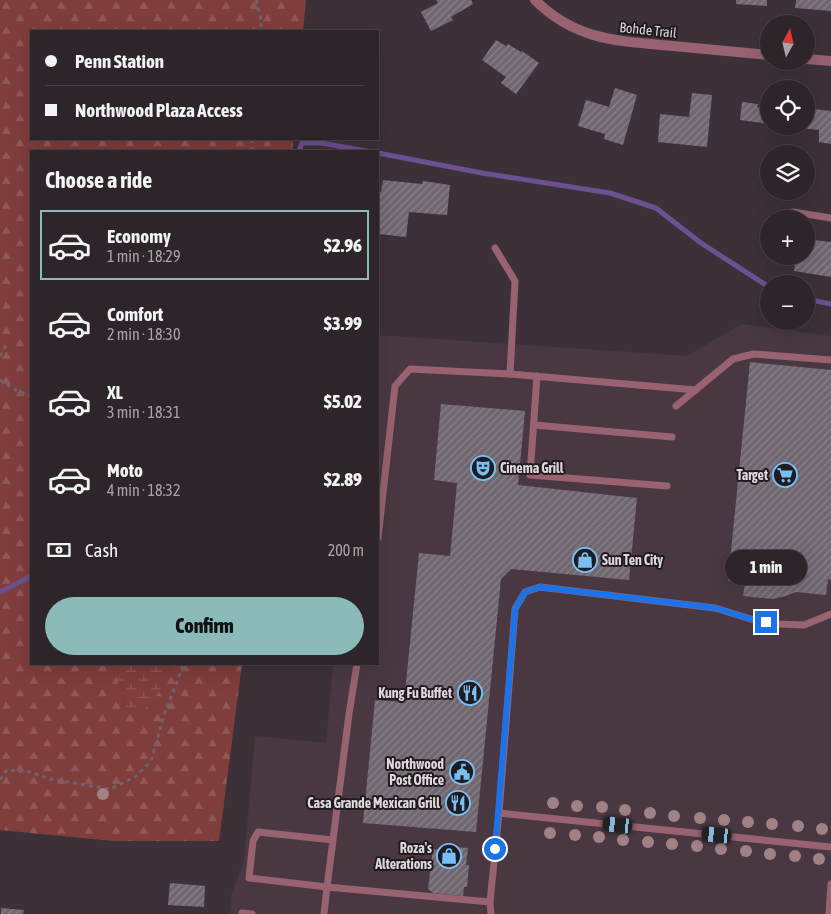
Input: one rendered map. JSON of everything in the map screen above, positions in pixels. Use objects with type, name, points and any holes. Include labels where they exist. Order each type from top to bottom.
[{"type":"street","name":"Bohde Trail","points":[[535,0],[549,14],[562,22],[588,34],[617,41],[760,54]]},
{"type":"street","points":[[815,60],[831,61]]},
{"type":"lane","points":[[815,215],[831,218]]},
{"type":"lane","points":[[496,248],[515,281],[510,374]]},
{"type":"lane","points":[[676,406],[733,359],[754,354],[831,360]]},
{"type":"lane","points":[[379,529],[395,386],[410,369],[510,374],[696,390]]},
{"type":"lane","points":[[537,376],[530,475],[667,486]]},
{"type":"lane","points":[[534,425],[672,437]]},
{"type":"lane","points":[[491,914],[490,902],[515,609],[525,592],[540,587],[715,608],[754,620],[778,624],[804,625],[831,614]]},
{"type":"lane","points":[[324,914],[348,714],[357,665]]},
{"type":"lane","points":[[499,813],[831,847]]},
{"type":"lane","points":[[333,840],[258,832],[253,841],[248,878],[490,902]]},
{"type":"lane","points":[[829,914],[831,884]]},
{"type":"lane","points":[[242,914],[252,914]]},
{"type":"path","points":[[256,0],[261,19],[261,30]]},
{"type":"path","points":[[0,356],[8,342]]},
{"type":"path","points":[[0,380],[30,396]]},
{"type":"path","points":[[0,780],[7,770],[30,772],[50,779],[110,789],[135,777],[151,761],[165,712],[182,665]]},
{"type":"shaded area","points":[[742,324],[760,326],[760,330],[786,330],[831,336],[831,914],[230,914],[232,893],[244,860],[255,736],[326,743],[333,665],[379,665],[379,335],[687,356]]},
{"type":"green space","points":[[0,0],[306,0],[303,30],[30,30],[30,140],[293,140],[293,150],[30,150],[30,665],[123,665],[119,668],[118,682],[123,692],[124,711],[168,670],[169,665],[242,665],[219,841],[113,841],[0,830]]},
{"type":"green space","points":[[123,665],[169,665],[165,678],[152,703],[146,709],[131,713],[124,711],[123,692],[118,682],[119,668]]},
{"type":"building","points":[[436,0],[471,0],[473,4],[451,17],[453,20],[431,31],[421,12],[438,3]]},
{"type":"building","points":[[736,0],[767,0],[767,6],[736,4]]},
{"type":"building","points":[[796,0],[831,0],[831,11],[795,8]]},
{"type":"building","points":[[496,40],[506,46],[508,44],[522,51],[539,63],[516,94],[501,83],[506,77],[482,60]]},
{"type":"building","points":[[615,88],[637,95],[623,145],[604,139],[605,134],[578,126],[586,100],[609,107]]},
{"type":"building","points":[[692,93],[712,95],[707,147],[658,142],[660,114],[689,117]]},
{"type":"building","points":[[742,102],[758,104],[757,107],[760,108],[760,123],[740,120]]},
{"type":"building","points":[[815,109],[831,111],[831,144],[819,142],[819,130],[815,130]]},
{"type":"building","points":[[383,180],[422,184],[423,181],[450,185],[447,215],[409,212],[406,237],[379,234],[379,191],[381,192]]},
{"type":"building","points":[[815,240],[831,242],[831,277],[794,271],[795,265],[815,265]]},
{"type":"building","name":"Target","points":[[750,362],[831,370],[831,580],[828,579],[826,595],[796,592],[772,599],[743,596],[745,583],[728,581]]},
{"type":"building","points":[[441,404],[525,411],[518,485],[637,498],[629,580],[511,569],[501,579],[476,832],[363,823],[375,700],[404,702],[419,553],[450,556],[457,483],[434,480]]},
{"type":"building","points":[[441,846],[468,848],[466,865],[469,865],[467,887],[464,887],[463,896],[433,893],[428,889],[433,849],[440,850]]},
{"type":"building","points":[[170,883],[205,886],[204,907],[168,905]]},
{"type":"building","points":[[1,908],[24,910],[23,914],[1,914]]},
{"type":"waterway","points":[[299,150],[302,143],[321,143],[361,150]]},
{"type":"waterway","points":[[379,153],[482,173],[610,193],[656,208],[701,243],[760,281]]},
{"type":"waterway","points":[[815,301],[831,304]]},
{"type":"waterway","points":[[0,592],[30,577]]},
{"type":"place","name":"Cinema Grill","points":[[483,468]]},
{"type":"place","name":"Target","points":[[785,475]]},
{"type":"place","name":"Sun Ten City","points":[[585,560]]},
{"type":"place","name":"Kung Fu Buffet","points":[[470,693]]},
{"type":"place","name":"Northwood Post Office","points":[[462,772]]},
{"type":"place","name":"Casa Grande Mexican Grill","points":[[458,803]]},
{"type":"place","name":"Roza's Alterations","points":[[449,856]]},
{"type":"route","points":[[495,849],[515,609],[525,592],[540,587],[715,608],[766,622]]}]
